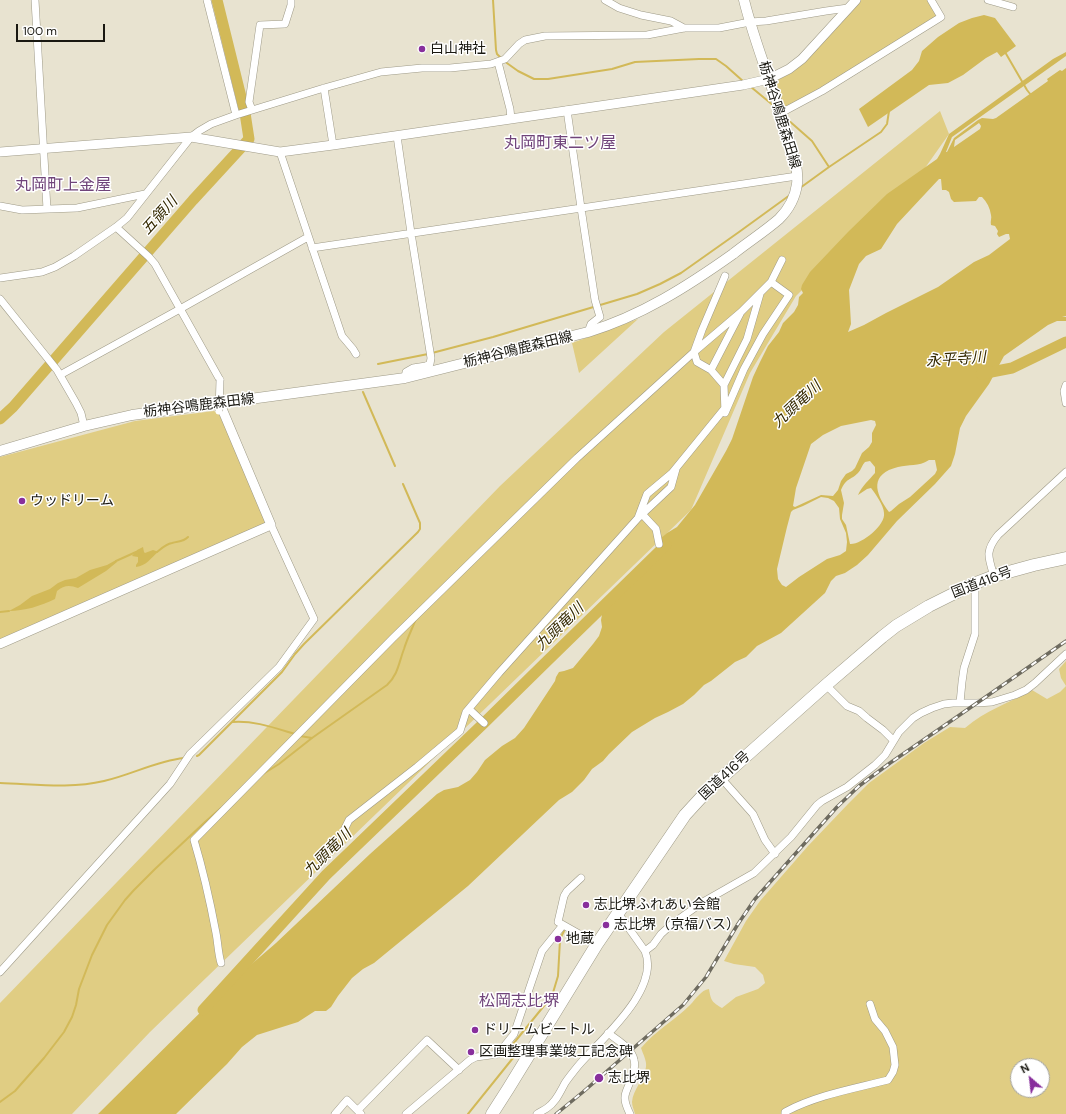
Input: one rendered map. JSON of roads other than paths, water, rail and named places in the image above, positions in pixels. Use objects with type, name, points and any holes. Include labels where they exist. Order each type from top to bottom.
[{"type":"highway","name":"国道416号","points":[[492,1114],[596,944],[685,815],[699,799],[826,685],[896,626],[929,606],[973,584],[1034,564],[1066,558]]},
{"type":"main road","name":"栃神谷鳴鹿森田線","points":[[0,451],[84,426],[132,415],[220,407],[405,378],[588,332],[633,315],[691,283],[770,227],[787,211],[792,203],[797,180],[793,154],[781,113],[744,0]]},
{"type":"street","points":[[35,0],[47,209]]},
{"type":"street","points":[[207,0],[236,115]]},
{"type":"street","points":[[252,110],[249,102],[260,25],[286,24],[291,0]]},
{"type":"street","points":[[605,0],[619,8],[641,16],[671,21],[684,28]]},
{"type":"street","points":[[0,152],[191,137],[280,152],[743,85],[769,79],[789,69],[802,59],[856,0]]},
{"type":"street","points":[[781,113],[822,90],[941,17],[931,0]]},
{"type":"street","points":[[988,0],[1013,7]]},
{"type":"street","points":[[0,278],[42,272],[55,267],[116,228],[127,218],[191,137],[211,124],[236,115],[381,72],[422,68],[450,68],[498,62],[505,59],[519,44],[525,40],[535,37],[647,35],[684,28],[719,28],[848,8]]},
{"type":"street","points":[[498,62],[510,109],[511,119]]},
{"type":"street","points":[[324,88],[333,145]]},
{"type":"street","points":[[568,110],[595,300],[600,317],[591,324],[588,332]]},
{"type":"street","points":[[397,136],[430,358],[430,364],[413,368],[406,372],[405,378]]},
{"type":"street","points":[[280,152],[342,336],[356,354]]},
{"type":"street","points":[[312,248],[581,208],[797,180]]},
{"type":"street","points":[[0,206],[22,210],[78,208],[145,194]]},
{"type":"street","points":[[0,972],[170,784],[190,754],[279,668],[314,619],[271,525],[220,407],[220,380],[155,264],[116,228]]},
{"type":"street","points":[[60,375],[308,236]]},
{"type":"street","points":[[221,963],[218,955],[217,936],[206,881],[194,840],[393,638],[577,458],[694,352],[741,312],[771,282],[782,260]]},
{"type":"street","points":[[724,385],[711,370],[697,362],[694,352],[725,276]]},
{"type":"street","points":[[760,293],[747,339],[724,385],[725,413],[744,369],[763,334],[789,295],[771,282]]},
{"type":"street","points":[[1,301],[60,375],[81,414],[84,426]]},
{"type":"street","points":[[711,370],[741,312]]},
{"type":"street","points":[[1066,385],[1064,391],[1066,403]]},
{"type":"street","points":[[640,516],[647,494],[672,473],[725,408]]},
{"type":"street","points":[[344,830],[349,820],[460,731],[466,712],[499,673],[640,516],[671,487],[676,468]]},
{"type":"street","points":[[994,576],[989,560],[991,543],[998,534],[1066,472]]},
{"type":"street","points":[[640,516],[656,529],[659,544]]},
{"type":"street","points":[[0,644],[271,525]]},
{"type":"street","points":[[960,703],[964,668],[975,634],[975,588],[973,584]]},
{"type":"street","points":[[645,951],[653,945],[661,934],[672,924],[703,902],[754,873],[775,854],[822,801],[847,787],[876,765],[885,755],[893,740],[904,726],[921,713],[944,704],[992,702],[1015,695],[1026,690],[1066,654]]},
{"type":"street","points":[[826,685],[847,706],[859,711],[893,740]]},
{"type":"street","points":[[469,709],[484,723]]},
{"type":"street","points":[[721,778],[753,814],[765,840],[775,854]]},
{"type":"street","points":[[581,878],[567,891],[564,896],[558,922],[596,944]]},
{"type":"street","points":[[537,1114],[554,1102],[574,1071],[627,1012],[643,985],[648,969],[647,956],[618,913]]},
{"type":"street","points":[[406,1114],[470,1060],[476,1057],[498,1054],[514,1034],[542,951],[563,925]]},
{"type":"street","points":[[785,1114],[785,1112],[795,1107],[830,1094],[888,1080],[895,1065],[893,1047],[885,1031],[875,1019],[870,1004]]},
{"type":"street","points":[[608,1033],[620,1041],[628,1049],[634,1060],[634,1070],[624,1101],[630,1114]]},
{"type":"street","points":[[335,1114],[347,1100],[360,1112],[426,1040],[459,1070]]},
{"type":"water","points":[[984,15],[995,18],[1016,46],[1001,57],[997,52],[963,75],[948,83],[929,85],[868,127],[859,109],[912,70],[919,61],[922,51],[938,37],[959,23]]},
{"type":"water","points":[[1066,52],[1066,56],[952,137],[946,152],[954,138],[978,120],[982,118],[996,118],[1048,81],[1047,79],[1060,70],[1062,71],[1066,68],[1066,316],[1062,316],[1066,317],[1066,321],[1057,321],[1048,325],[1004,356],[989,384],[966,416],[960,428],[951,466],[935,484],[897,521],[868,555],[845,573],[836,576],[831,581],[825,593],[781,633],[757,646],[746,657],[735,662],[704,685],[683,704],[655,718],[632,732],[603,761],[592,769],[572,792],[559,800],[468,886],[374,963],[363,969],[352,978],[331,1007],[326,1011],[315,1011],[298,1022],[257,1035],[242,1047],[227,1064],[176,1114],[98,1114],[231,982],[276,943],[370,854],[437,794],[444,790],[458,787],[470,780],[485,760],[502,746],[515,738],[524,728],[555,681],[559,672],[573,668],[599,636],[602,627],[601,620],[603,609],[609,599],[632,575],[639,573],[649,566],[654,558],[661,538],[677,527],[695,505],[732,439],[753,377],[760,362],[768,346],[779,332],[783,323],[794,312],[798,305],[799,297],[803,293],[801,289],[802,285],[810,272],[887,194],[937,159],[949,134],[1053,59]],"holes":[[[979,123],[981,126],[980,129],[954,147],[955,140]],[[939,179],[941,179],[942,190],[949,192],[951,199],[954,202],[976,201],[979,197],[982,197],[990,210],[991,225],[995,226],[999,237],[1009,234],[1010,239],[989,255],[974,262],[938,287],[848,332],[851,324],[849,290],[859,264],[866,256],[881,249],[897,224]],[[871,420],[875,421],[876,425],[872,433],[872,442],[869,447],[862,453],[855,468],[846,474],[841,481],[838,490],[833,496],[821,495],[795,507],[793,506],[796,488],[811,444],[823,435],[841,426]],[[935,460],[937,470],[935,474],[910,497],[889,512],[880,498],[877,485],[879,479],[889,470]],[[870,461],[875,467],[875,473],[858,495],[871,488],[883,507],[884,518],[877,528],[866,538],[850,544],[846,525],[842,519],[844,503],[841,490],[847,481],[859,472],[865,462]],[[821,497],[834,501],[839,508],[840,519],[846,533],[847,542],[846,551],[840,555],[827,559],[786,587],[782,585],[778,579],[777,569],[791,512]]]},
{"type":"water","points":[[143,547],[145,553],[153,550],[158,552],[146,563],[136,567],[138,557],[132,556],[137,550]]},
{"type":"water","points":[[116,560],[117,562],[106,571],[78,588],[67,586],[60,589],[57,591],[55,599],[32,608],[9,611],[32,596],[50,589],[58,583],[76,578],[90,570],[107,565]]},
{"type":"waterway","name":"五領川","points":[[0,419],[13,407],[193,200],[249,139],[245,113],[217,0]]},
{"type":"waterway","points":[[493,0],[496,50],[497,54],[501,58]]},
{"type":"waterway","points":[[1005,52],[1031,95]]},
{"type":"waterway","points":[[504,61],[518,71],[534,79],[548,79],[612,69],[635,62],[716,59],[744,82]]},
{"type":"waterway","points":[[751,87],[774,106]]},
{"type":"waterway","points":[[800,188],[881,132],[887,124],[889,111]]},
{"type":"waterway","points":[[787,119],[812,141],[829,167]]},
{"type":"waterway","points":[[432,353],[493,337],[637,294],[660,284],[681,273],[790,195]]},
{"type":"waterway","name":"永平寺川","points":[[981,374],[1012,368],[1066,342]]},
{"type":"waterway","points":[[378,364],[428,354]]},
{"type":"waterway","points":[[363,392],[395,466]]},
{"type":"waterway","points":[[197,756],[282,672],[304,644],[418,532],[420,529],[420,523],[403,484]]},
{"type":"waterway","points":[[157,552],[168,544],[183,541],[188,537]]},
{"type":"waterway","name":"九頭竜川","points":[[203,1010],[326,875],[666,545]]},
{"type":"waterway","points":[[116,561],[136,552]]},
{"type":"waterway","points":[[0,612],[9,611]]},
{"type":"waterway","points":[[263,774],[279,764],[312,738],[391,681],[396,673],[416,619]]},
{"type":"waterway","points":[[232,722],[256,723],[295,734]]},
{"type":"waterway","points":[[300,736],[312,738]]},
{"type":"waterway","points":[[0,783],[78,785],[104,781],[163,762],[184,758]]},
{"type":"waterway","points":[[0,1102],[15,1091],[44,1058],[64,1032],[72,1017],[79,989],[92,955],[107,925],[125,900],[155,869],[221,808]]},
{"type":"waterway","points":[[514,1046],[513,1044],[552,996],[558,976],[560,940],[564,931]]},
{"type":"waterway","points":[[468,1114],[517,1053]]},
{"type":"railway","points":[[556,1114],[683,1005],[706,977],[755,899],[837,807],[859,786],[1066,641]]},
{"type":"place","name":"白山神社","points":[[422,49]]},
{"type":"place","name":"ウッドリーム","points":[[22,501]]},
{"type":"place","name":"志比堺ふれあい会館","points":[[586,905]]},
{"type":"place","name":"志比堺（京福バス）","points":[[606,925]]},
{"type":"place","name":"地蔵","points":[[558,939]]},
{"type":"place","name":"ドリームビートル","points":[[475,1030]]},
{"type":"place","name":"区画整理事業竣工記念碑","points":[[471,1052]]},
{"type":"place","name":"志比堺","points":[[599,1078]]},
{"type":"district","name":"丸岡町東二ツ屋","points":[[560,144]]},
{"type":"district","name":"丸岡町上金屋","points":[[63,186]]},
{"type":"district","name":"松岡志比堺","points":[[519,1002]]}]
